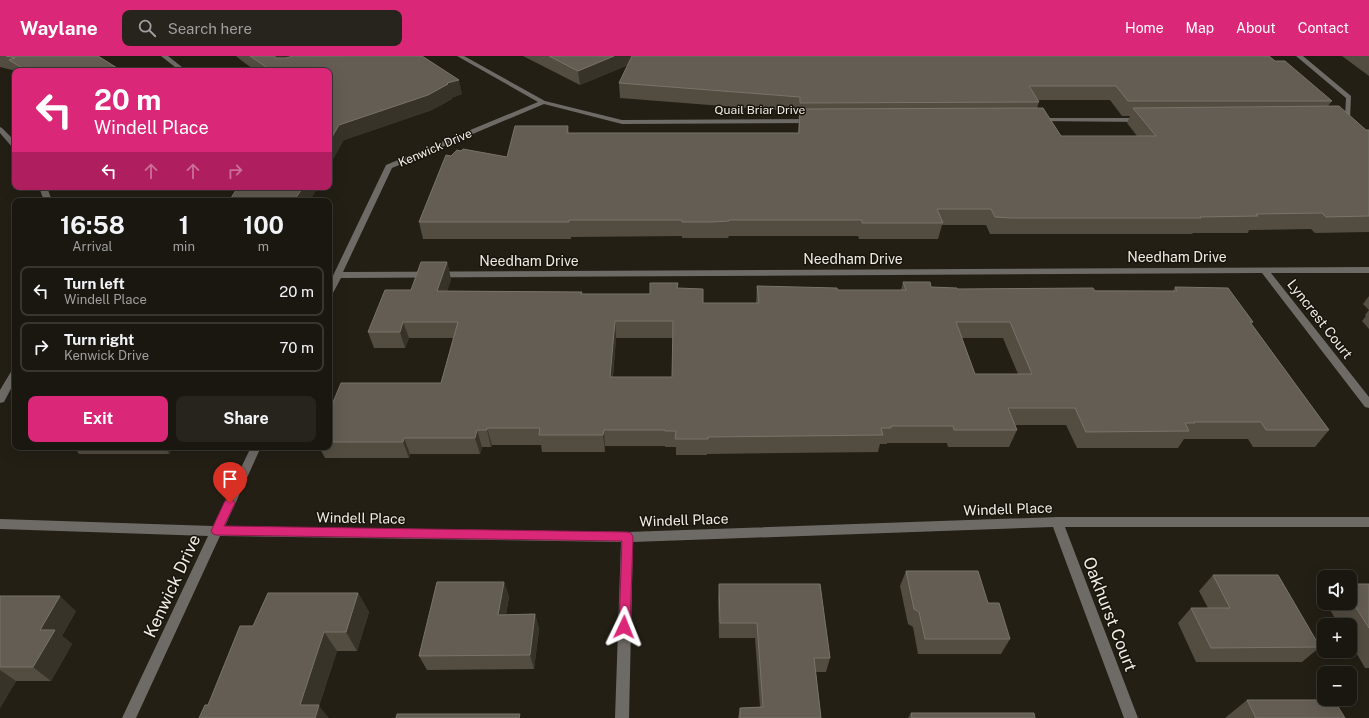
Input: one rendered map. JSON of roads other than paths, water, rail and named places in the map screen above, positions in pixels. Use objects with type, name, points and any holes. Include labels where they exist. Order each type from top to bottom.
[{"type":"street","points":[[164,56],[180,68]]},
{"type":"street","name":"Quail Briar Drive","points":[[460,56],[543,102],[622,122],[822,121]]},
{"type":"street","points":[[1299,56],[1349,97],[1348,119],[1332,119]]},
{"type":"street","name":"Kenwick Drive","points":[[332,287],[389,167],[543,102]]},
{"type":"street","points":[[1029,120],[1149,120]]},
{"type":"street","points":[[0,129],[12,142]]},
{"type":"street","name":"Lyncrest Court","points":[[1264,270],[1369,404]]},
{"type":"street","name":"Needham Drive","points":[[338,275],[1369,270]]},
{"type":"street","points":[[0,399],[12,377]]},
{"type":"street","name":"Kenwick Drive","points":[[129,718],[255,450]]},
{"type":"street","name":"Windell Place","points":[[0,524],[216,531],[627,537],[1057,522],[1369,522]]},
{"type":"street","name":"Oakhurst Court","points":[[1057,522],[1131,718]]},
{"type":"street","points":[[622,718],[627,537]]}]
